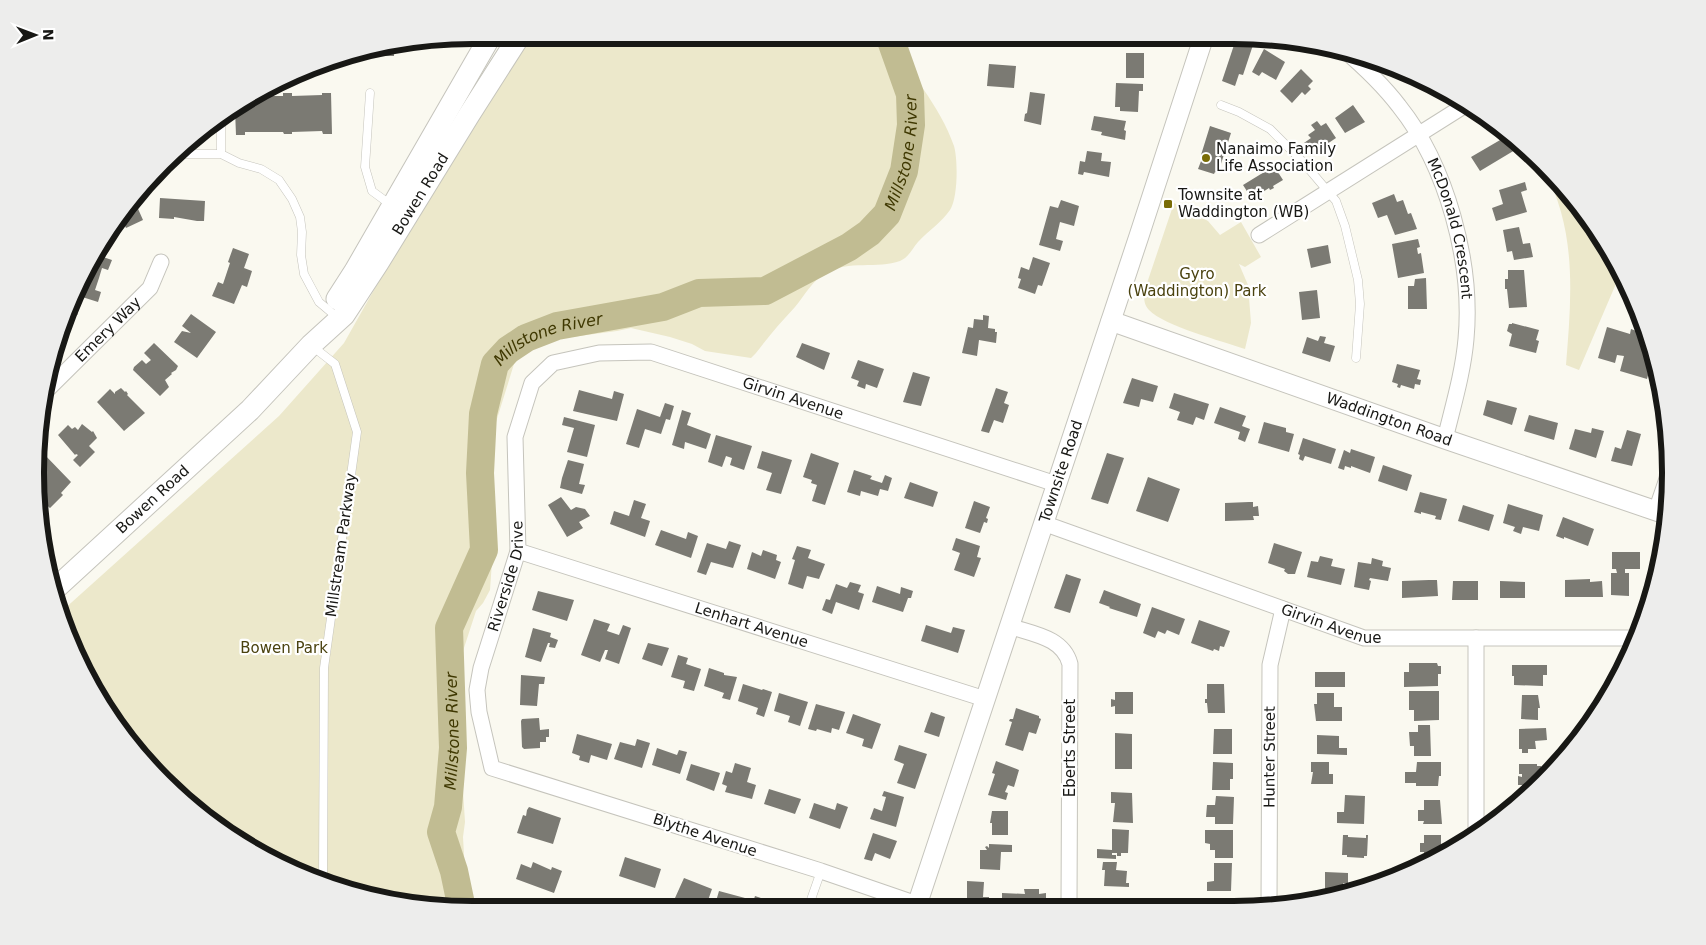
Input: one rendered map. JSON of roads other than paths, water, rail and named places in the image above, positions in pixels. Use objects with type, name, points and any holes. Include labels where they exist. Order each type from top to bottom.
[{"type":"main road","name":"Bowen Road","points":[[59,585],[250,410],[311,345],[334,316],[344,315],[486,44]]},
{"type":"main road","name":"Bowen Road","points":[[400,210],[469,115],[514,44]]},
{"type":"street","name":"Townsite Road","points":[[919,901],[1201,44]]},
{"type":"street","name":"McDonald Crescent","points":[[1360,63],[1400,106],[1418,134],[1429,154],[1456,224],[1468,299],[1462,369],[1445,439]]},
{"type":"street","points":[[1259,235],[1460,108]]},
{"type":"street","name":"Emery Way","points":[[53,384],[150,288],[162,262]]},
{"type":"street","name":"Waddington Road","points":[[1111,321],[1445,439],[1660,512]]},
{"type":"street","name":"Girvin Avenue","points":[[532,383],[553,363],[599,353],[651,352],[1056,484]]},
{"type":"street","name":"Riverside Drive","points":[[492,768],[479,712],[478,690],[481,668],[518,551],[514,437],[532,383]]},
{"type":"street","name":"Girvin Avenue","points":[[1043,523],[1364,638],[1630,638]]},
{"type":"street","name":"Lenhart Avenue","points":[[518,551],[985,700]]},
{"type":"street","name":"Hunter Street","points":[[1269,899],[1270,665],[1283,610]]},
{"type":"street","name":"Eberts Street","points":[[1009,626],[1054,642],[1065,651],[1070,664],[1069,901]]},
{"type":"street","points":[[1476,638],[1476,826]]},
{"type":"street","name":"Blythe Avenue","points":[[492,768],[820,871],[903,901]]},
{"type":"lane","points":[[370,93],[365,167],[372,191],[400,210]]},
{"type":"lane","points":[[1221,105],[1239,112],[1270,129],[1303,162],[1336,201],[1358,280],[1360,304],[1356,358]]},
{"type":"lane","points":[[221,125],[222,154]]},
{"type":"lane","points":[[186,154],[222,154],[239,163],[261,169],[279,180],[292,199],[300,217],[302,232],[301,255],[304,274],[319,302],[334,316]]},
{"type":"lane","name":"Millstream Parkway","points":[[311,345],[335,364],[357,432],[324,668],[324,874]]},
{"type":"lane","points":[[810,901],[820,871]]},
{"type":"waterway","name":"Millstone River","points":[[460,901],[454,871],[441,832],[448,807],[453,748],[449,628],[484,550],[480,473],[483,414],[495,364],[508,350],[526,338],[557,326],[663,307],[699,293],[765,291],[849,247],[869,233],[887,214],[904,171],[911,125],[910,94],[892,44]]},
{"type":"place","name":"Nanaimo Family Life Association","points":[[1206,158]]},
{"type":"place","name":"Townsite at Waddington (WB)","points":[[1168,204]]},
{"type":"park label","name":"Gyro (Waddington) Park","points":[[1197,282]]},
{"type":"park label","name":"Bowen Park","points":[[284,648]]}]
